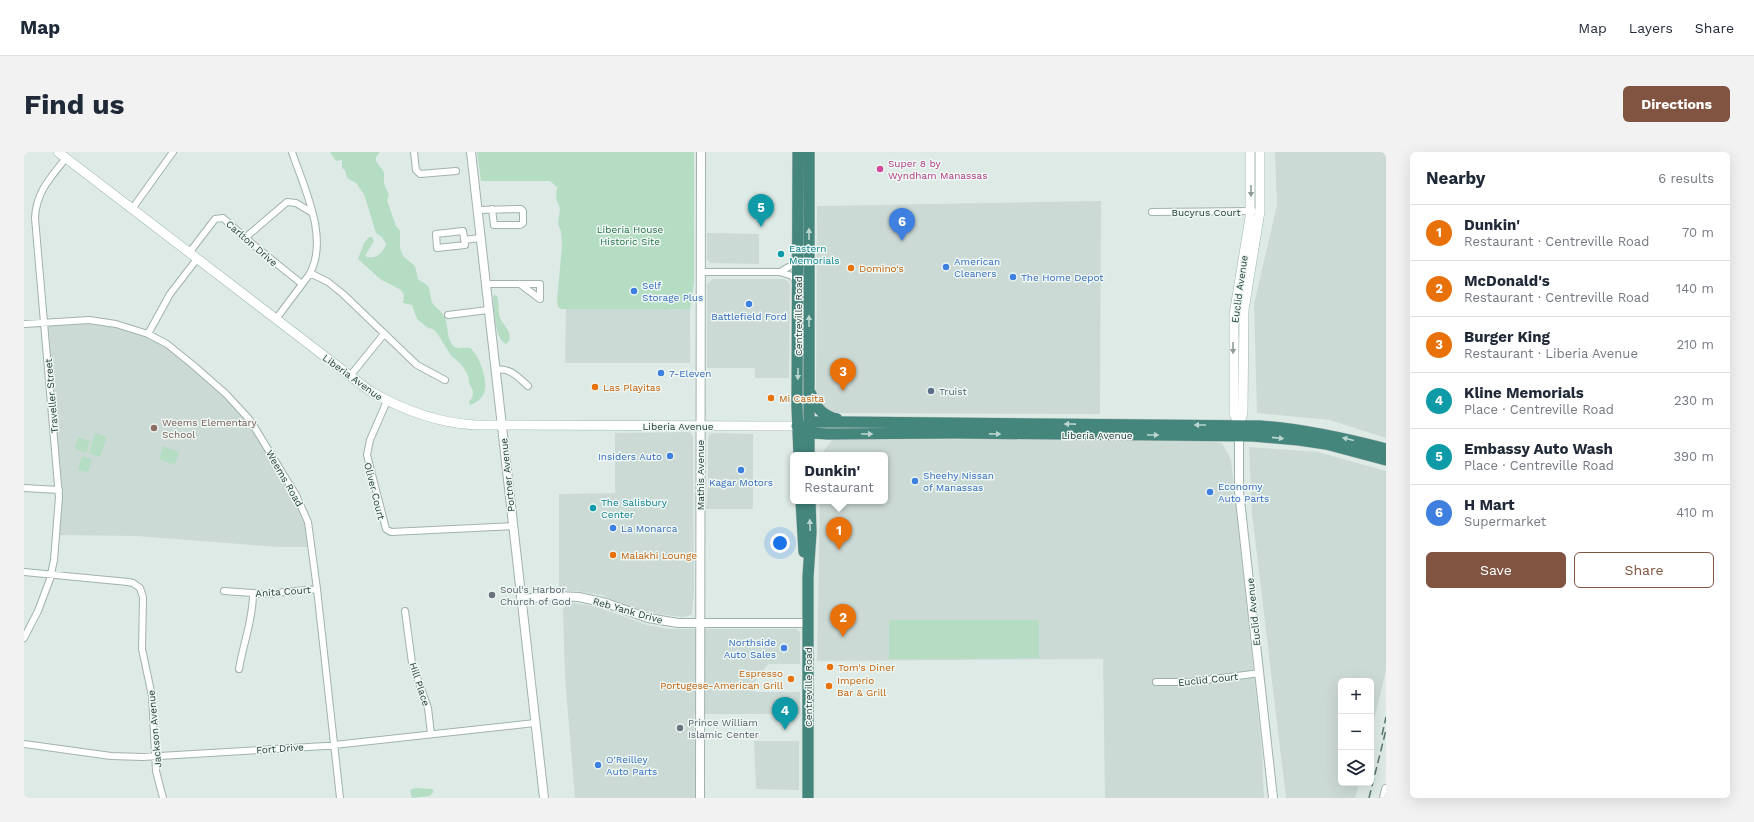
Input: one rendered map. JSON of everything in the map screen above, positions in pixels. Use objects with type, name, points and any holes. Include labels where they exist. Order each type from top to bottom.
[{"type":"highway","name":"Centreville Road","points":[[798,152],[799,452]]},
{"type":"highway","name":"Centreville Road","points":[[809,152],[810,452]]},
{"type":"highway","points":[[810,390],[815,404],[825,415],[847,422]]},
{"type":"highway","name":"Liberia Avenue","points":[[809,427],[814,422],[847,422],[1239,430],[1272,437],[1326,444],[1386,460]]},
{"type":"highway","name":"Liberia Avenue","points":[[798,426],[809,427]]},
{"type":"highway","name":"Liberia Avenue","points":[[809,427],[813,433],[828,434],[1302,430],[1346,438],[1386,449]]},
{"type":"highway","points":[[811,452],[816,442],[821,437],[828,434]]},
{"type":"highway","name":"Centreville Road","points":[[801,504],[802,533],[808,577]]},
{"type":"highway","name":"Centreville Road","points":[[808,798],[808,577],[811,532],[810,504]]},
{"type":"main road","name":"Liberia Avenue","points":[[58,152],[350,376],[387,401],[418,414],[447,422],[502,426],[798,426]]},
{"type":"main road","name":"Euclid Avenue","points":[[1239,430],[1234,414],[1234,315],[1250,212],[1250,152]]},
{"type":"main road","name":"Euclid Avenue","points":[[1239,430],[1243,413],[1244,310],[1260,211],[1260,152]]},
{"type":"street","points":[[132,209],[173,152]]},
{"type":"street","points":[[276,319],[310,273],[316,247],[316,228],[292,152]]},
{"type":"street","points":[[414,152],[416,170],[420,174],[456,171]]},
{"type":"street","name":"Portner Avenue","points":[[471,152],[544,798]]},
{"type":"street","name":"Mathis Avenue","points":[[700,798],[701,152]]},
{"type":"street","name":"Traveller Street","points":[[24,638],[38,611],[51,574],[59,490],[35,208],[43,187],[66,158]]},
{"type":"street","points":[[245,238],[287,202],[296,203],[311,212]]},
{"type":"street","points":[[477,210],[492,209],[522,209],[523,223],[520,225],[494,225],[492,209]]},
{"type":"street","name":"Bucyrus Court","points":[[1152,212],[1260,211]]},
{"type":"street","name":"Carlton Drive","points":[[189,253],[218,218],[225,219],[245,238],[302,284]]},
{"type":"street","points":[[463,231],[464,240],[465,245],[437,248],[436,234],[463,231]]},
{"type":"street","points":[[464,240],[480,238]]},
{"type":"street","points":[[780,272],[792,265],[798,245]]},
{"type":"street","points":[[148,334],[170,294],[197,259]]},
{"type":"street","points":[[701,272],[780,272],[792,276],[798,285]]},
{"type":"street","points":[[310,273],[328,282],[344,294],[417,365],[445,380]]},
{"type":"street","points":[[486,284],[520,284]]},
{"type":"street","points":[[448,315],[488,310]]},
{"type":"street","name":"Weems Road","points":[[24,324],[76,320],[101,322],[131,328],[148,334],[181,354],[226,394],[250,420],[305,512],[310,535],[317,589],[340,798]]},
{"type":"street","points":[[350,376],[384,334]]},
{"type":"street","points":[[495,370],[505,369],[510,371],[528,386]]},
{"type":"street","name":"Oliver Court","points":[[387,401],[370,440],[367,455],[386,529],[391,532],[398,532],[513,526]]},
{"type":"street","name":"Euclid Avenue","points":[[1239,430],[1238,480],[1273,798]]},
{"type":"street","points":[[24,488],[59,490]]},
{"type":"street","name":"Jackson Avenue","points":[[24,572],[128,582],[137,585],[142,592],[142,649],[152,696],[156,771],[163,798]]},
{"type":"street","name":"Anita Court","points":[[224,591],[253,594],[317,589]]},
{"type":"street","points":[[239,669],[242,650],[251,623],[253,594]]},
{"type":"street","name":"Reb Yank Drive","points":[[521,598],[556,596],[579,598],[606,603],[656,620],[678,623],[808,623]]},
{"type":"street","name":"Hill Place","points":[[405,611],[412,663],[428,708],[431,734]]},
{"type":"street","name":"Euclid Court","points":[[1156,682],[1191,682],[1260,673]]},
{"type":"street","name":"Fort Drive","points":[[24,744],[110,756],[156,756],[334,745],[535,723]]},
{"type":"street","points":[[1384,798],[1386,789]]},
{"type":"shaded area","points":[[1275,152],[1386,152],[1386,438],[1330,420],[1257,413],[1254,304],[1277,205]]},
{"type":"shaded area","points":[[1101,201],[1100,414],[832,413],[826,411],[816,396],[817,206]]},
{"type":"shaded area","points":[[707,233],[759,234],[759,264],[710,263],[707,259]]},
{"type":"shaded area","name":"Battlefield Ford","points":[[713,279],[784,279],[788,281],[790,284],[789,378],[755,378],[755,368],[707,368],[707,284]]},
{"type":"shaded area","points":[[566,309],[690,309],[690,363],[565,363]]},
{"type":"shaded area","name":"Weems Elementary School","points":[[76,320],[116,324],[167,344],[244,413],[305,512],[312,547],[278,547],[136,536],[56,535],[59,497],[44,322]]},
{"type":"shaded area","points":[[615,433],[691,433],[693,437],[694,590],[692,614],[683,617],[658,614],[621,604],[602,595],[577,591],[559,591],[559,494],[615,493]]},
{"type":"shaded area","points":[[713,433],[753,434],[753,509],[706,509],[708,488],[708,438],[709,435]]},
{"type":"shaded area","points":[[1191,438],[1222,443],[1231,460],[1262,751],[1264,798],[1105,798],[1103,659],[817,661],[820,504],[888,504],[888,452],[823,452],[832,440]]},
{"type":"shaded area","points":[[1249,447],[1318,452],[1386,471],[1386,671],[1374,720],[1374,678],[1338,678],[1338,786],[1358,786],[1355,798],[1286,798],[1252,513]]},
{"type":"shaded area","points":[[568,602],[597,607],[647,625],[668,629],[797,629],[800,633],[800,664],[768,664],[755,682],[755,692],[800,692],[800,714],[694,714],[696,798],[575,798],[565,677],[563,611]]},
{"type":"shaded area","points":[[754,741],[799,741],[799,790],[756,789]]},
{"type":"green space","points":[[330,152],[380,152],[376,157],[376,161],[384,172],[384,183],[389,195],[387,200],[396,226],[400,231],[400,248],[403,256],[415,266],[418,279],[428,286],[433,304],[445,318],[452,345],[457,348],[470,348],[480,362],[484,376],[485,388],[483,395],[477,402],[470,405],[469,402],[473,395],[473,391],[469,384],[467,373],[452,357],[437,333],[417,319],[412,305],[403,303],[404,294],[401,290],[380,279],[358,259],[364,243],[369,237],[372,237],[374,241],[365,256],[375,257],[383,251],[386,244],[382,237],[376,233],[364,194],[356,183],[347,178],[345,170],[342,168],[342,160],[336,161]]},
{"type":"green space","name":"Liberia House Historic Site","points":[[477,152],[694,152],[694,283],[690,309],[561,309],[558,307],[557,301],[562,246],[561,231],[558,224],[560,208],[556,198],[557,187],[550,181],[481,181]]},
{"type":"green space","points":[[494,295],[497,296],[498,299],[500,318],[510,337],[506,344],[499,337],[497,331]]},
{"type":"green space","points":[[95,433],[107,437],[100,457],[89,453]]},
{"type":"green space","points":[[78,437],[90,441],[86,453],[76,449],[75,447]]},
{"type":"green space","points":[[163,446],[179,452],[175,465],[159,459]]},
{"type":"green space","points":[[82,456],[92,459],[88,472],[78,470]]},
{"type":"green space","points":[[889,620],[1039,620],[1039,658],[889,659]]},
{"type":"green space","points":[[415,788],[432,789],[434,791],[430,796],[412,798],[410,790]]},
{"type":"railway","points":[[1382,735],[1386,717]]},
{"type":"railway","points":[[1369,798],[1386,730]]},
{"type":"place","name":"Super 8 by Wyndham Manassas","points":[[880,169]]},
{"type":"place","name":"Embassy Auto Wash","points":[[761,227]]},
{"type":"place","name":"H Mart","points":[[902,241]]},
{"type":"place","name":"Eastern Memorials","points":[[781,254]]},
{"type":"place","name":"American Cleaners","points":[[946,267]]},
{"type":"place","name":"Domino's","points":[[851,268]]},
{"type":"place","name":"The Home Depot","points":[[1013,277]]},
{"type":"place","name":"Self Storage Plus","points":[[634,291]]},
{"type":"place","name":"Battlefield Ford","points":[[749,304]]},
{"type":"place","name":"7-Eleven","points":[[661,373]]},
{"type":"place","name":"Las Playitas","points":[[595,387]]},
{"type":"place","name":"Burger King","points":[[843,391]]},
{"type":"place","name":"Truist","points":[[931,391]]},
{"type":"place","name":"Mi Casita","points":[[771,398]]},
{"type":"place","name":"Weems Elementary School","points":[[154,428]]},
{"type":"place","name":"Insiders Auto","points":[[670,456]]},
{"type":"place","name":"Kagar Motors","points":[[741,470]]},
{"type":"place","name":"Sheehy Nissan of Manassas","points":[[915,481]]},
{"type":"place","name":"Economy Auto Parts","points":[[1210,492]]},
{"type":"place","name":"The Salisbury Center","points":[[593,508]]},
{"type":"place","name":"La Monarca","points":[[613,528]]},
{"type":"place","name":"Dunkin'","points":[[839,550]]},
{"type":"place","name":"Malakhi Lounge","points":[[613,555]]},
{"type":"place","name":"Soul's Harbor Church of God","points":[[492,595]]},
{"type":"place","name":"McDonald's","points":[[843,637]]},
{"type":"place","name":"Northside Auto Sales","points":[[784,648]]},
{"type":"place","name":"Tom's Diner","points":[[830,667]]},
{"type":"place","name":"Espresso Portugese-American Grill","points":[[791,679]]},
{"type":"place","name":"Imperio Bar & Grill","points":[[829,686]]},
{"type":"place","name":"Prince William Islamic Center","points":[[680,728]]},
{"type":"place","name":"Kline Memorials","points":[[785,730]]},
{"type":"place","name":"O'Reilley Auto Parts","points":[[598,765]]}]
